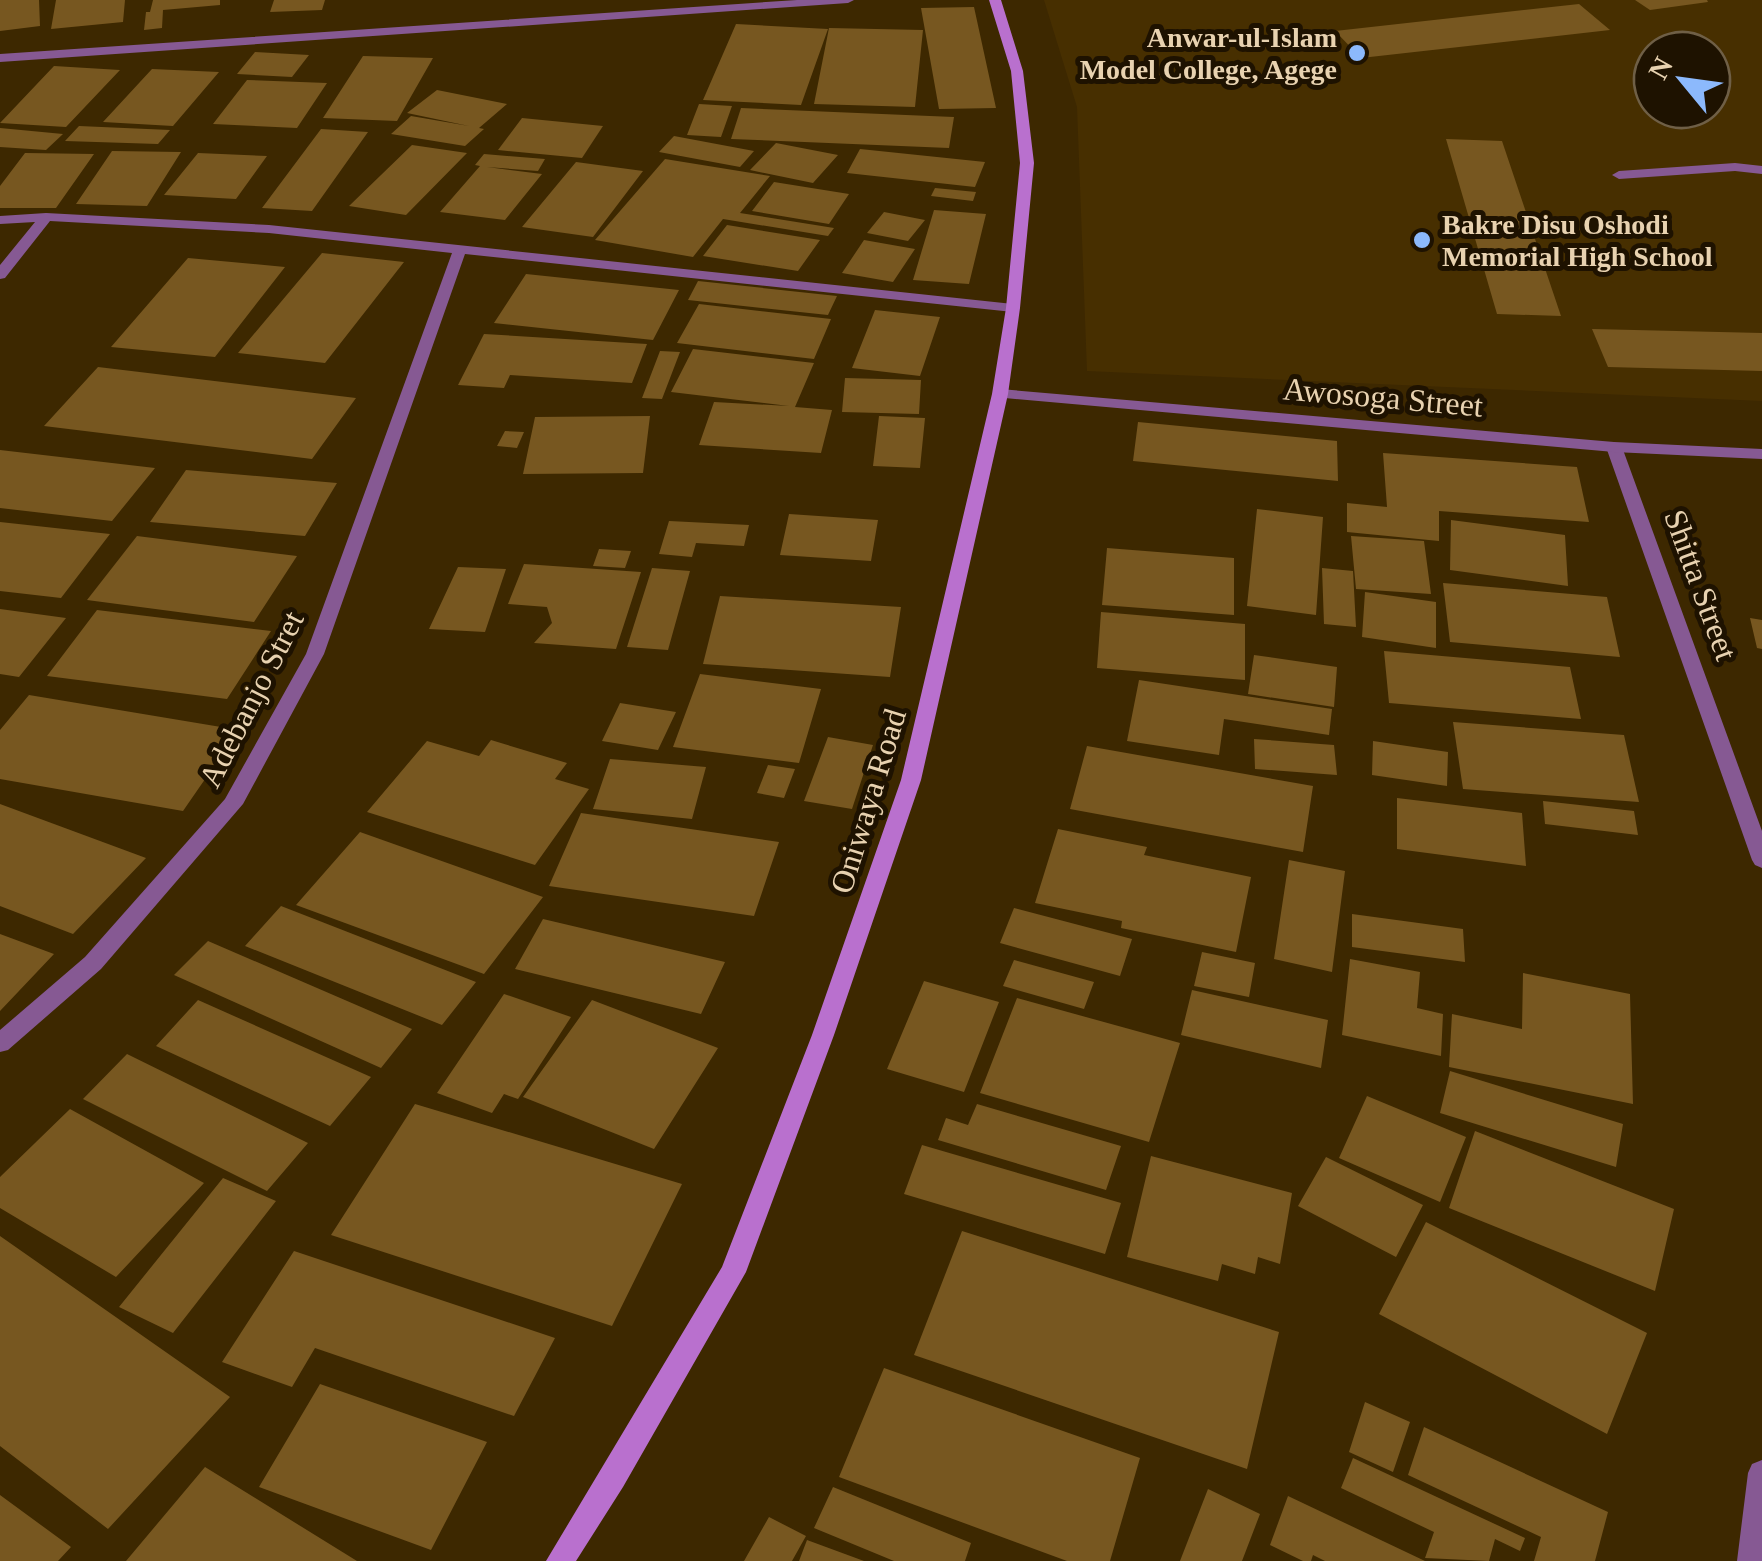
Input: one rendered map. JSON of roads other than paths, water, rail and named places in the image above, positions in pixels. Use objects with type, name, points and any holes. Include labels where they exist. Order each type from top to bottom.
[{"type":"main road","name":"Oniwaya Road","points":[[560,1561],[614,1478],[733,1272],[823,1035],[911,780],[1000,394],[1013,308],[1027,163],[1017,72],[995,0]]},
{"type":"street","points":[[0,58],[848,0]]},
{"type":"street","points":[[1619,174],[1736,167],[1762,170]]},
{"type":"street","points":[[0,220],[46,218],[269,229],[1013,308]]},
{"type":"street","points":[[0,275],[46,218]]},
{"type":"street","name":"Adebanjo Stret","points":[[0,1043],[93,963],[233,804],[314,654],[459,252]]},
{"type":"street","name":"Awosoga Street","points":[[1000,394],[1614,447],[1762,454]]},
{"type":"street","name":"Shitta Street","points":[[1614,447],[1762,860]]},
{"type":"street","points":[[1751,1561],[1762,1474]]},
{"type":"place","name":"Anwar-ul-Islam Model College, Agege","points":[[1357,53]]},
{"type":"place","name":"Bakre Disu Oshodi Memorial High School","points":[[1422,240]]}]
